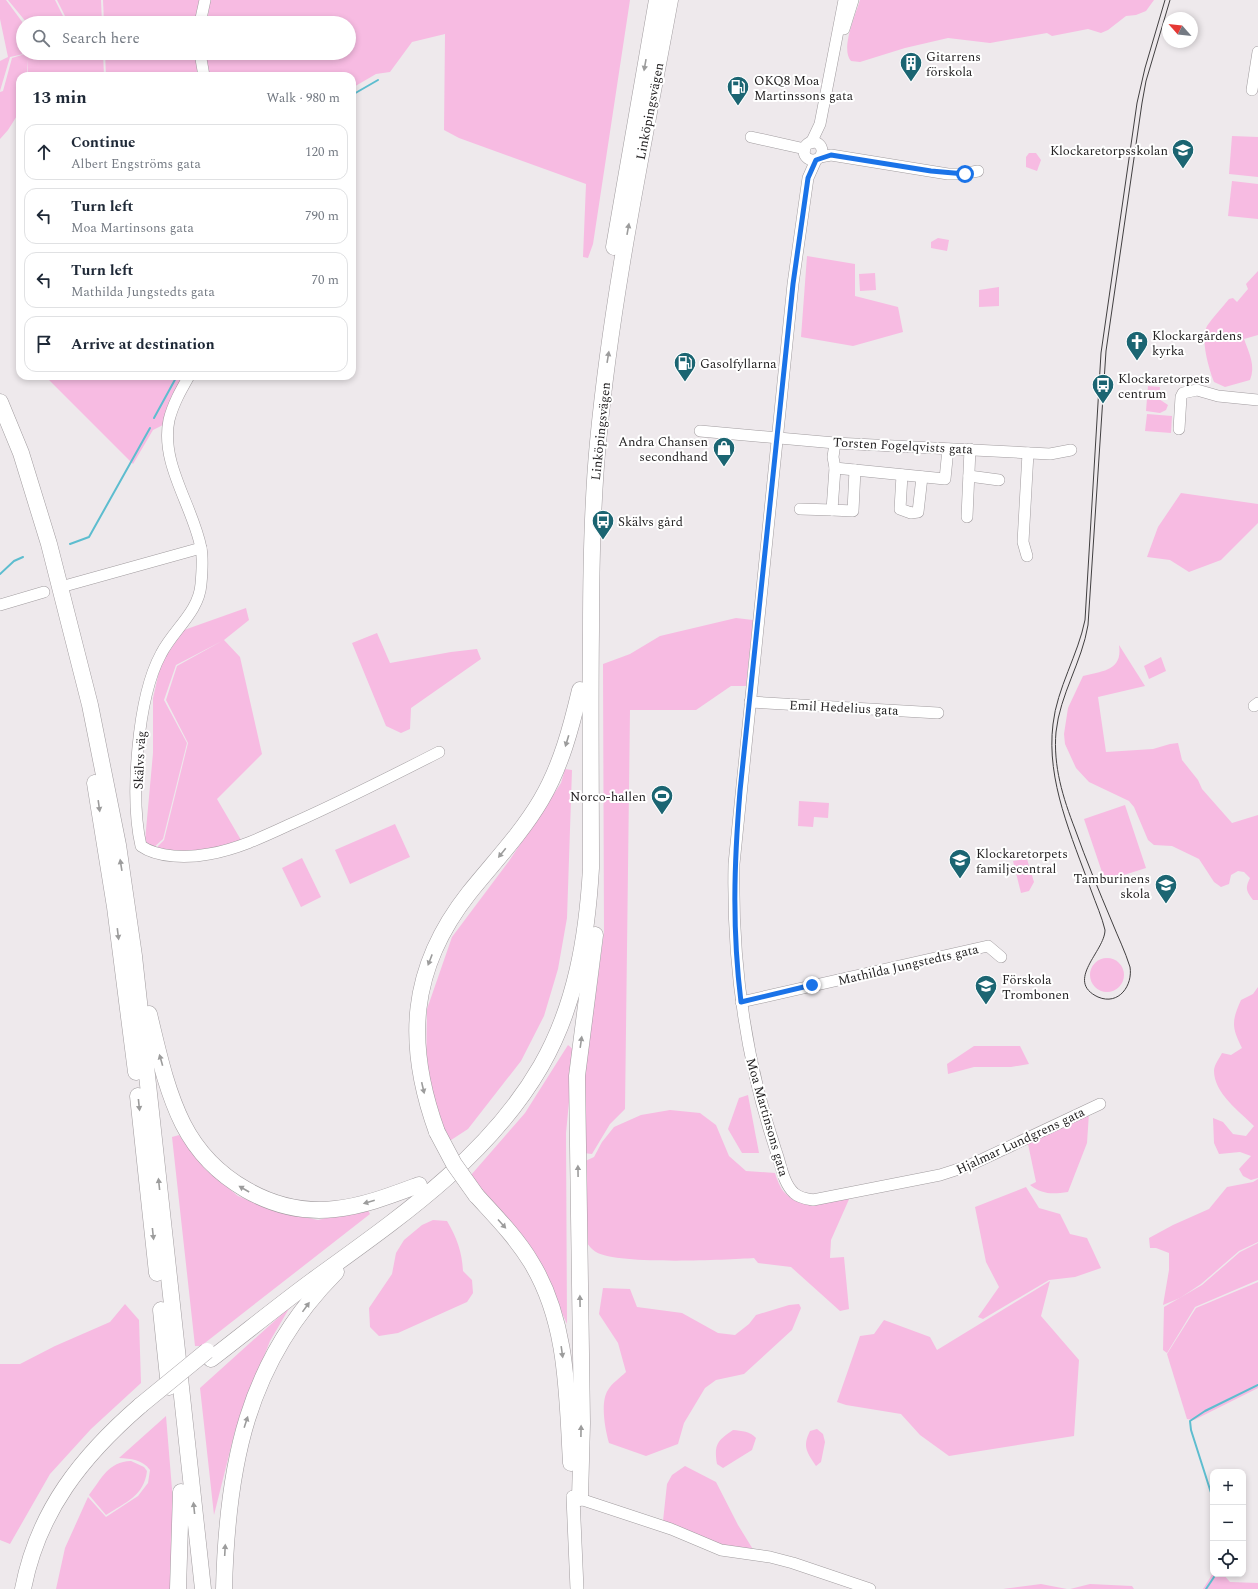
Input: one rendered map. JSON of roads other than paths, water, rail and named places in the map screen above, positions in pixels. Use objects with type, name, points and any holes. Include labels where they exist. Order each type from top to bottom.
[{"type":"highway","points":[[652,0],[652,26]]},
{"type":"highway","name":"Linköpingsvägen","points":[[580,690],[581,528],[586,453],[594,378],[657,0]]},
{"type":"highway","name":"Linköpingsvägen","points":[[591,868],[591,552],[598,443],[605,380],[620,277],[670,0]]},
{"type":"highway","points":[[661,50],[681,0]]},
{"type":"highway","points":[[0,402],[21,453],[47,536],[79,657],[111,809],[134,956],[203,1589]]},
{"type":"highway","points":[[0,430],[11,457],[38,547],[69,661],[97,791],[115,907],[136,1072],[192,1589]]},
{"type":"highway","points":[[23,1589],[34,1547],[56,1500],[93,1450],[471,1142],[493,1117],[513,1090],[557,1021],[578,913],[580,876],[580,690]]},
{"type":"highway","points":[[577,1498],[564,1362],[556,1321],[550,1301],[532,1263],[520,1245],[476,1195],[454,1164],[437,1132],[427,1105],[417,1058],[417,1015],[425,974],[443,933],[454,913],[522,829],[542,799],[552,780],[565,749],[580,690]]},
{"type":"highway","points":[[577,1498],[581,1399],[577,1076],[595,934],[596,901],[591,868]]},
{"type":"highway","points":[[209,1355],[370,1238],[479,1148],[502,1123],[541,1066],[557,1021],[578,972],[588,914],[591,868]]},
{"type":"highway","points":[[134,956],[164,1074],[180,1118],[198,1149],[223,1175],[262,1198],[304,1209],[333,1210],[351,1207],[419,1185]]},
{"type":"highway","points":[[224,1589],[225,1552],[231,1485],[240,1441],[253,1401],[278,1348],[294,1323],[329,1279],[370,1238]]},
{"type":"highway","points":[[32,1589],[48,1536],[75,1488],[106,1450],[143,1409]]},
{"type":"highway","points":[[178,1589],[181,1492]]},
{"type":"main road","points":[[577,1498],[578,1589]]},
{"type":"street","points":[[202,16],[205,0]]},
{"type":"street","points":[[816,152],[844,0]]},
{"type":"street","points":[[831,72],[853,0]]},
{"type":"street","points":[[1252,90],[1258,52]]},
{"type":"street","points":[[201,60],[203,72]]},
{"type":"street","points":[[751,137],[816,152],[948,174],[962,174],[978,171]]},
{"type":"street","name":"Moa Martinsons gata","points":[[799,1196],[788,1185],[764,1114],[753,1069],[741,1002],[734,916],[734,864],[793,284],[808,178],[816,152]]},
{"type":"street","name":"Skälvs väg","points":[[187,380],[169,420],[169,448],[201,548],[201,586],[192,612],[171,637],[160,655],[143,701],[138,757],[137,828],[141,846],[151,853],[184,856],[209,854],[246,844],[345,800],[439,752]]},
{"type":"street","points":[[1179,429],[1181,397],[1183,393],[1198,390],[1218,396],[1258,400]]},
{"type":"street","points":[[700,431],[778,437]]},
{"type":"street","name":"Torsten Fogelqvists gata","points":[[778,437],[835,442],[1050,454],[1071,450]]},
{"type":"street","points":[[832,510],[835,468],[833,457],[835,442]]},
{"type":"street","points":[[835,468],[945,479],[948,449]]},
{"type":"street","points":[[967,517],[970,449]]},
{"type":"street","points":[[1027,556],[1023,542],[1028,453]]},
{"type":"street","points":[[800,509],[853,510],[855,470]]},
{"type":"street","points":[[902,475],[900,509],[911,513],[918,512],[922,477]]},
{"type":"street","points":[[969,476],[998,480]]},
{"type":"street","points":[[68,585],[201,548]]},
{"type":"street","points":[[0,605],[44,592]]},
{"type":"street","name":"Emil Hedelius gata","points":[[750,702],[938,713]]},
{"type":"street","name":"Mathilda Jungstedts gata","points":[[741,1002],[988,946],[1001,958]]},
{"type":"street","name":"Hjalmar Lundgrens gata","points":[[799,1196],[813,1200],[940,1175],[968,1166],[1100,1104]]},
{"type":"street","points":[[577,1498],[671,1529],[721,1550],[770,1557],[793,1563],[870,1589]]},
{"type":"waterway","points":[[356,93],[378,80]]},
{"type":"waterway","points":[[154,418],[175,380]]},
{"type":"waterway","points":[[70,544],[89,537],[150,428]]},
{"type":"waterway","points":[[0,574],[14,561],[23,557]]},
{"type":"waterway","points":[[1210,1490],[1191,1430],[1190,1421],[1205,1411],[1258,1385]]},
{"type":"waterway","points":[[1206,1589],[1214,1577]]},
{"type":"tram line","points":[[1165,0],[1145,68],[1137,103],[1101,353],[1085,620],[1078,646],[1059,697],[1053,724],[1053,767],[1062,808],[1101,915],[1105,930],[1099,947],[1085,974],[1085,983],[1089,990],[1098,997],[1106,999],[1112,999],[1118,996],[1127,987],[1130,967],[1088,864],[1067,806],[1060,782],[1055,745],[1058,718],[1066,691],[1081,652],[1088,625],[1106,351],[1146,81],[1170,0]]},
{"type":"place","name":"Gitarrens förskola","points":[[911,82]]},
{"type":"place","name":"OKQ8 Moa Martinssons gata","points":[[738,106]]},
{"type":"place","name":"Klockaretorpsskolan","points":[[1183,170]]},
{"type":"place","name":"Klockargårdens kyrka","points":[[1137,362]]},
{"type":"place","name":"Gasolfyllarna","points":[[685,382]]},
{"type":"place","name":"Klockaretorpets centrum","points":[[1103,404]]},
{"type":"place","name":"Andra Chansen secondhand","points":[[724,468]]},
{"type":"place","name":"Skälvs gård","points":[[603,540]]},
{"type":"place","name":"Norco-hallen","points":[[662,816]]},
{"type":"place","name":"Klockaretorpets familjecentral","points":[[960,880]]},
{"type":"place","name":"Tamburinens skola","points":[[1166,904]]},
{"type":"place","name":"Förskola Trombonen","points":[[986,1006]]}]
